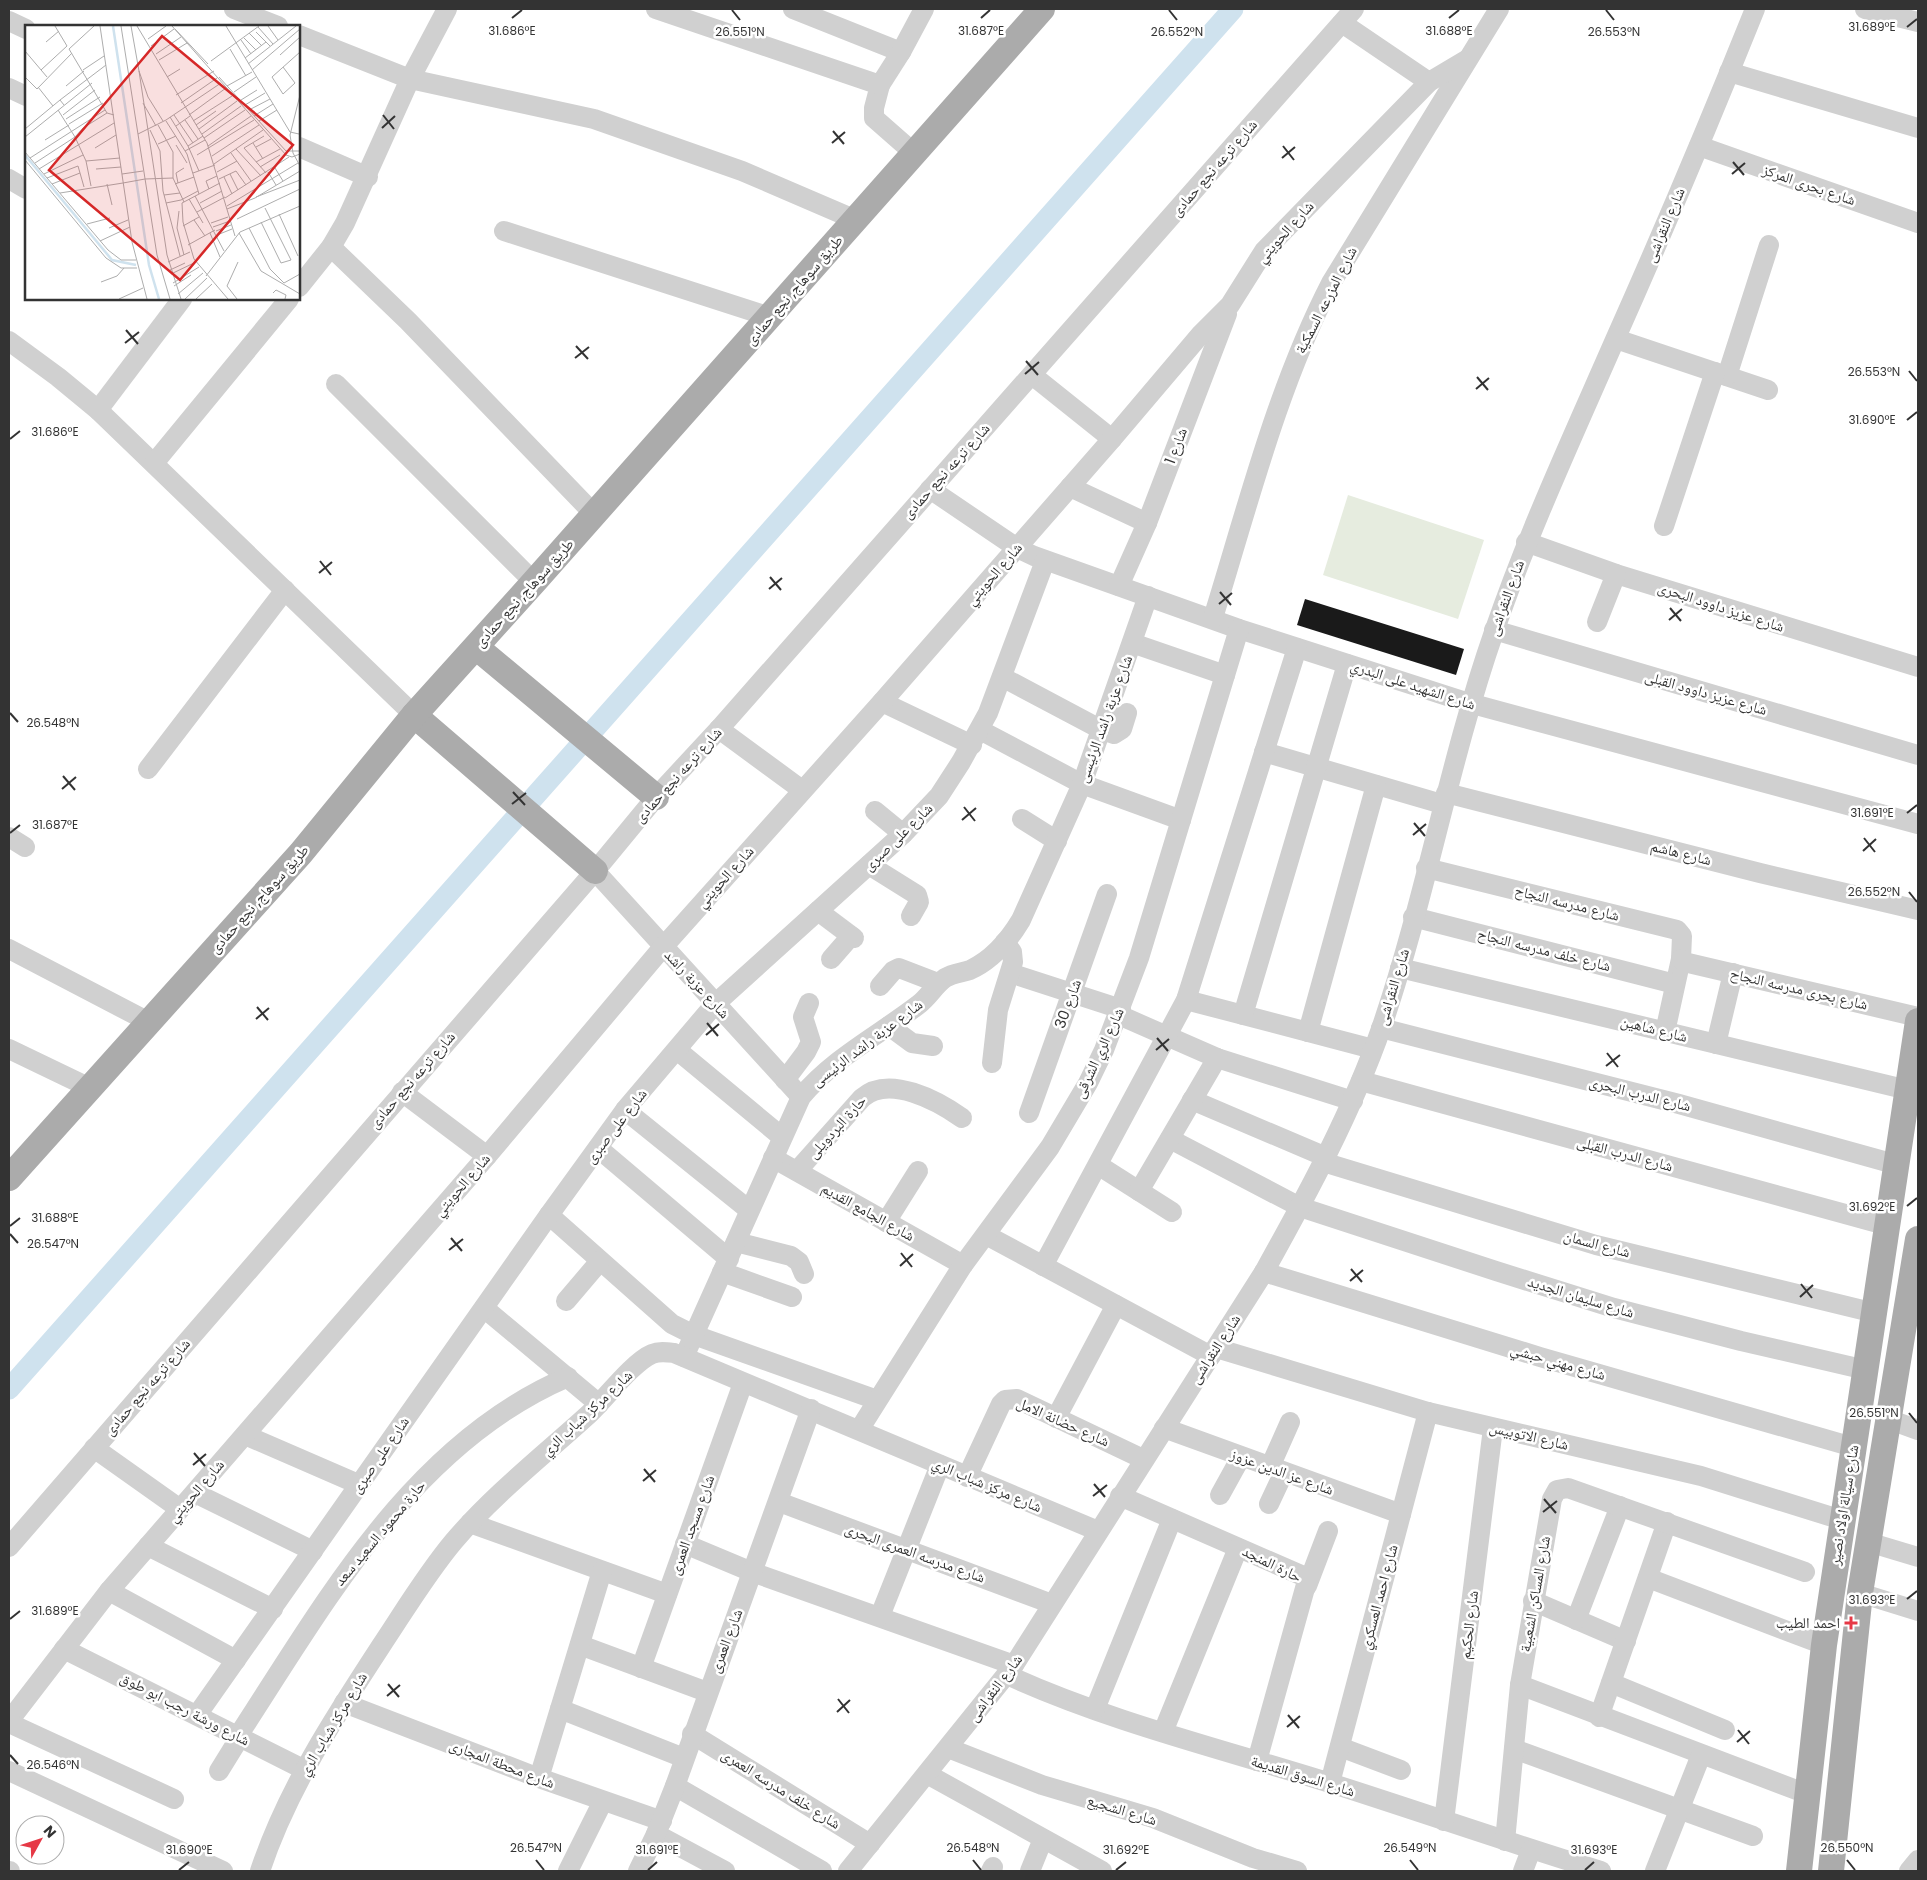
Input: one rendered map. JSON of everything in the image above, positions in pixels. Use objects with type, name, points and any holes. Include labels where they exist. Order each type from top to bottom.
[{"type":"main road","name":"طريق سوهاج, نجع حمادى","points":[[9,1178],[88,1087],[301,853],[414,715],[1042,9]]},
{"type":"main road","points":[[476,646],[656,797]]},
{"type":"main road","points":[[414,715],[595,871]]},
{"type":"main road","name":"شارع سيالة اولاد نصير","points":[[1799,1871],[1824,1645],[1916,1047],[1918,1021]]},
{"type":"main road","name":"شارع سيالة اولاد نصير","points":[[1831,1871],[1860,1593],[1888,1419],[1909,1346],[1918,1239]]},
{"type":"street","points":[[234,9],[275,25]]},
{"type":"street","points":[[300,286],[331,247],[368,177],[410,79],[447,9]]},
{"type":"street","points":[[656,9],[880,85]]},
{"type":"street","points":[[793,9],[901,52]]},
{"type":"street","points":[[915,154],[874,118],[874,108],[880,85],[901,52],[924,9]]},
{"type":"street","name":"شارع المزرعه السمكية","points":[[1213,618],[1284,390],[1313,318],[1331,283],[1499,9]]},
{"type":"street","name":"شارع النقراشى","points":[[848,1871],[1010,1670],[1264,1272],[1325,1159],[1361,1081],[1381,1028],[1400,968],[1469,703],[1526,542],[1699,146],[1755,9]]},
{"type":"street","points":[[1865,9],[1918,22]]},
{"type":"street","points":[[1348,16],[1429,82]]},
{"type":"street","name":"شارع ترعه نجع حمادى","points":[[9,1547],[595,871],[656,797],[719,729],[1348,16]]},
{"type":"street","points":[[9,21],[25,29]]},
{"type":"street","points":[[300,35],[410,79],[594,119],[742,172],[856,220]]},
{"type":"street","name":"شارع الحويتي","points":[[9,1722],[109,1591],[487,1156],[663,947],[882,702],[1112,439],[1201,334],[1230,305],[1264,252],[1429,82],[1466,60]]},
{"type":"street","points":[[1730,72],[1918,128]]},
{"type":"street","points":[[9,88],[25,96]]},
{"type":"street","name":"شارع بحرى المركز","points":[[1699,146],[1918,223]]},
{"type":"street","points":[[300,147],[368,177]]},
{"type":"street","points":[[9,179],[25,187]]},
{"type":"street","points":[[504,231],[770,317]]},
{"type":"street","points":[[1664,526],[1769,245]]},
{"type":"street","points":[[331,247],[408,321],[594,514]]},
{"type":"street","points":[[98,410],[181,300]]},
{"type":"street","points":[[155,462],[288,300]]},
{"type":"street","name":"شارع 1","points":[[1120,586],[1147,524],[1230,305]]},
{"type":"street","points":[[1616,339],[1768,390]]},
{"type":"street","points":[[9,341],[58,377],[98,410],[155,462],[414,715]]},
{"type":"street","points":[[1032,375],[1112,439]]},
{"type":"street","points":[[336,384],[534,582]]},
{"type":"street","points":[[1070,487],[1147,524]]},
{"type":"street","name":"شارع الشهيد على البدري","points":[[930,489],[1017,548],[1045,560],[1213,618],[1239,629],[1469,703],[1918,824]]},
{"type":"street","name":"شارع عزيز داوود البحرى","points":[[1526,542],[1616,574],[1918,668]]},
{"type":"street","name":"شارع على صبرى","points":[[197,1715],[548,1215],[625,1110],[715,1004],[903,834],[938,796],[976,738],[1002,677],[1045,560]]},
{"type":"street","points":[[1597,622],[1616,574]]},
{"type":"street","points":[[148,769],[285,590]]},
{"type":"street","name":"شارع عزبة راشد الرئيسى","points":[[684,1357],[800,1097],[822,1074],[920,1004],[938,983],[948,976],[969,970],[985,960],[1005,942],[1021,920],[1082,784],[1148,596]]},
{"type":"street","name":"شارع الري الشرقى","points":[[859,1430],[963,1265],[1029,1177],[1070,1115],[1088,1083],[1120,1012],[1139,958],[1239,629]]},
{"type":"street","name":"شارع عزيز داوود القبلى","points":[[1494,630],[1918,755]]},
{"type":"street","points":[[1132,643],[1225,675]]},
{"type":"street","points":[[1043,1266],[1186,1000],[1297,648]]},
{"type":"street","points":[[1243,1015],[1347,664]]},
{"type":"street","points":[[1002,677],[1102,730],[1114,734],[1122,729],[1127,713]]},
{"type":"street","points":[[882,702],[976,738],[1082,784],[1181,820]]},
{"type":"street","points":[[719,729],[802,790]]},
{"type":"street","name":"شارع هاشم","points":[[1264,752],[1376,785],[1444,798],[1918,910]]},
{"type":"street","points":[[1308,1032],[1376,785]]},
{"type":"street","points":[[875,810],[903,834]]},
{"type":"street","points":[[1022,819],[1057,840]]},
{"type":"street","points":[[869,865],[917,895],[919,902],[911,916]]},
{"type":"street","name":"شارع مدرسه النجاح","points":[[1426,868],[1673,928],[1682,936],[1681,959]]},
{"type":"street","name":"شارع عزبة راشد","points":[[595,871],[800,1097]]},
{"type":"street","name":"شارع 30","points":[[1029,1113],[1107,894]]},
{"type":"street","points":[[818,911],[852,937],[831,959]]},
{"type":"street","name":"شارع خلف مدرسه النجاح","points":[[1413,917],[1676,984]]},
{"type":"street","points":[[992,1064],[998,1010],[1013,958],[1005,942]]},
{"type":"street","points":[[9,949],[149,1022]]},
{"type":"street","points":[[1665,1032],[1681,959]]},
{"type":"street","name":"شارع بحرى مدرسه النجاح","points":[[1681,959],[1684,962],[1918,1017]]},
{"type":"street","points":[[880,986],[893,971],[900,968],[938,983]]},
{"type":"street","name":"شارع شاهين","points":[[1400,968],[1908,1090]]},
{"type":"street","points":[[1010,973],[1072,993],[1120,1012],[1167,1037],[1217,1058],[1352,1100]]},
{"type":"street","points":[[1716,1044],[1734,973]]},
{"type":"street","points":[[1186,1000],[1373,1049]]},
{"type":"street","points":[[785,1080],[806,1052],[811,1042],[803,1017],[809,1002]]},
{"type":"street","points":[[889,1026],[912,1043],[933,1046]]},
{"type":"street","name":"شارع الدرب البحرى","points":[[1381,1028],[1679,1104],[1898,1165]]},
{"type":"street","points":[[9,1049],[88,1087]]},
{"type":"street","points":[[677,1050],[782,1137]]},
{"type":"street","points":[[1139,1191],[1217,1058]]},
{"type":"street","name":"شارع الدرب القبلى","points":[[1361,1081],[1889,1226]]},
{"type":"street","name":"حارة البردويلى","points":[[797,1172],[862,1098],[874,1090],[884,1087],[923,1096],[962,1118]]},
{"type":"street","points":[[402,1092],[487,1156]]},
{"type":"street","name":"شارع السمان","points":[[1192,1100],[1325,1159],[1596,1245],[1875,1313]]},
{"type":"street","points":[[625,1110],[749,1210]]},
{"type":"street","name":"شارع سليمان الجديد","points":[[1170,1139],[1300,1207],[1496,1272],[1614,1308],[1866,1370]]},
{"type":"street","points":[[598,1148],[729,1258],[792,1297]]},
{"type":"street","name":"شارع الجامع القديم","points":[[773,1158],[963,1265]]},
{"type":"street","points":[[1098,1165],[1172,1212]]},
{"type":"street","points":[[886,1222],[918,1170]]},
{"type":"street","points":[[548,1215],[665,1319],[694,1335],[877,1400]]},
{"type":"street","name":"شارع الاتوبيس","points":[[986,1235],[1116,1305],[1214,1352],[1428,1412],[1701,1476],[1842,1520]]},
{"type":"street","points":[[729,1258],[791,1256],[799,1262],[804,1274]]},
{"type":"street","points":[[566,1301],[600,1261]]},
{"type":"street","name":"شارع مهني حبشي","points":[[1264,1272],[1522,1352],[1853,1447]]},
{"type":"street","points":[[1056,1418],[1116,1305]]},
{"type":"street","points":[[484,1308],[599,1404]]},
{"type":"street","name":"شارع مركز شباب الري","points":[[260,1871],[282,1813],[305,1770],[344,1703],[431,1570],[470,1523],[599,1404],[642,1360],[652,1354],[663,1352],[684,1357],[1098,1531]]},
{"type":"street","name":"حارة محمود السعيد سعد","points":[[219,1771],[239,1736],[330,1594],[361,1552],[418,1486],[456,1448],[486,1424],[528,1396],[568,1377]]},
{"type":"street","name":"شارع مسجد العمرى","points":[[641,1668],[743,1383]]},
{"type":"street","name":"شارع حضانة الامل","points":[[968,1477],[998,1409],[1005,1400],[1017,1399],[1143,1460]]},
{"type":"street","name":"شارع العمرى","points":[[638,1871],[659,1828],[675,1786],[707,1692],[811,1409]]},
{"type":"street","name":"شارع احمد العسكري","points":[[1330,1783],[1428,1412]]},
{"type":"street","points":[[1888,1419],[1918,1430]]},
{"type":"street","points":[[1269,1504],[1290,1422]]},
{"type":"street","name":"شارع عز الدين عزوز","points":[[1164,1428],[1401,1514]]},
{"type":"street","name":"شارع الحكيم","points":[[1444,1821],[1493,1428]]},
{"type":"street","points":[[245,1435],[358,1484]]},
{"type":"street","points":[[94,1448],[180,1509]]},
{"type":"street","points":[[1220,1495],[1241,1457]]},
{"type":"street","points":[[880,1616],[940,1465]]},
{"type":"street","name":"شارع المساكن الشعبية","points":[[1505,1841],[1520,1685],[1552,1499],[1557,1490],[1568,1488],[1805,1572]]},
{"type":"street","points":[[195,1493],[313,1551]]},
{"type":"street","name":"حارة المنجد","points":[[1120,1496],[1300,1575],[1307,1581],[1257,1761]]},
{"type":"street","name":"شارع مدرسه العمرى البحرى","points":[[778,1502],[1052,1604]]},
{"type":"street","points":[[1576,1620],[1620,1506]]},
{"type":"street","points":[[1095,1709],[1172,1519]]},
{"type":"street","points":[[1599,1717],[1667,1522]]},
{"type":"street","points":[[470,1523],[667,1594]]},
{"type":"street","points":[[1307,1586],[1328,1530]]},
{"type":"street","points":[[1868,1542],[1918,1557]]},
{"type":"street","name":"شارع السوق القديمة","points":[[685,1544],[752,1572],[880,1616],[1010,1670],[1095,1709],[1601,1871]]},
{"type":"street","points":[[148,1546],[273,1609]]},
{"type":"street","points":[[1163,1732],[1238,1548]]},
{"type":"street","points":[[539,1778],[602,1571]]},
{"type":"street","points":[[1648,1578],[1824,1645]]},
{"type":"street","points":[[109,1591],[236,1660]]},
{"type":"street","points":[[1860,1593],[1918,1611]]},
{"type":"street","points":[[1533,1602],[1626,1641]]},
{"type":"street","points":[[580,1645],[707,1692]]},
{"type":"street","name":"شارع ورشة رجب ابو طوق","points":[[64,1649],[305,1770]]},
{"type":"street","points":[[1611,1683],[1726,1730]]},
{"type":"street","points":[[1520,1685],[1599,1717],[1807,1794]]},
{"type":"street","name":"شارع محطة المجارى","points":[[344,1703],[603,1801],[659,1828],[725,1871]]},
{"type":"street","points":[[560,1709],[684,1758]]},
{"type":"street","points":[[9,1722],[174,1799]]},
{"type":"street","name":"شارع خلف مدرسه العمرى","points":[[692,1734],[870,1844]]},
{"type":"street","points":[[1340,1747],[1401,1770]]},
{"type":"street","name":"شارع الشجيع","points":[[948,1748],[1042,1785],[1153,1818],[1253,1858],[1297,1871]]},
{"type":"street","points":[[1514,1749],[1753,1836]]},
{"type":"street","points":[[1655,1871],[1701,1755]]},
{"type":"street","points":[[9,1771],[223,1871]]},
{"type":"street","points":[[927,1774],[1093,1869]]},
{"type":"street","points":[[675,1786],[822,1871]]},
{"type":"street","points":[[568,1871],[603,1801]]},
{"type":"street","points":[[1030,1871],[1043,1839]]},
{"type":"street","points":[[1523,1871],[1531,1850]]},
{"type":"street","points":[[1909,1871],[1918,1860]]},
{"type":"shaded area","points":[[1348,495],[1484,540],[1458,619],[1323,575]]},
{"type":"building","points":[[1305,599],[1464,649],[1456,675],[1297,625]]},
{"type":"waterway","points":[[9,1389],[1233,9]]},
{"type":"place","name":"احمد الطيب","points":[[1851,1623]]}]
